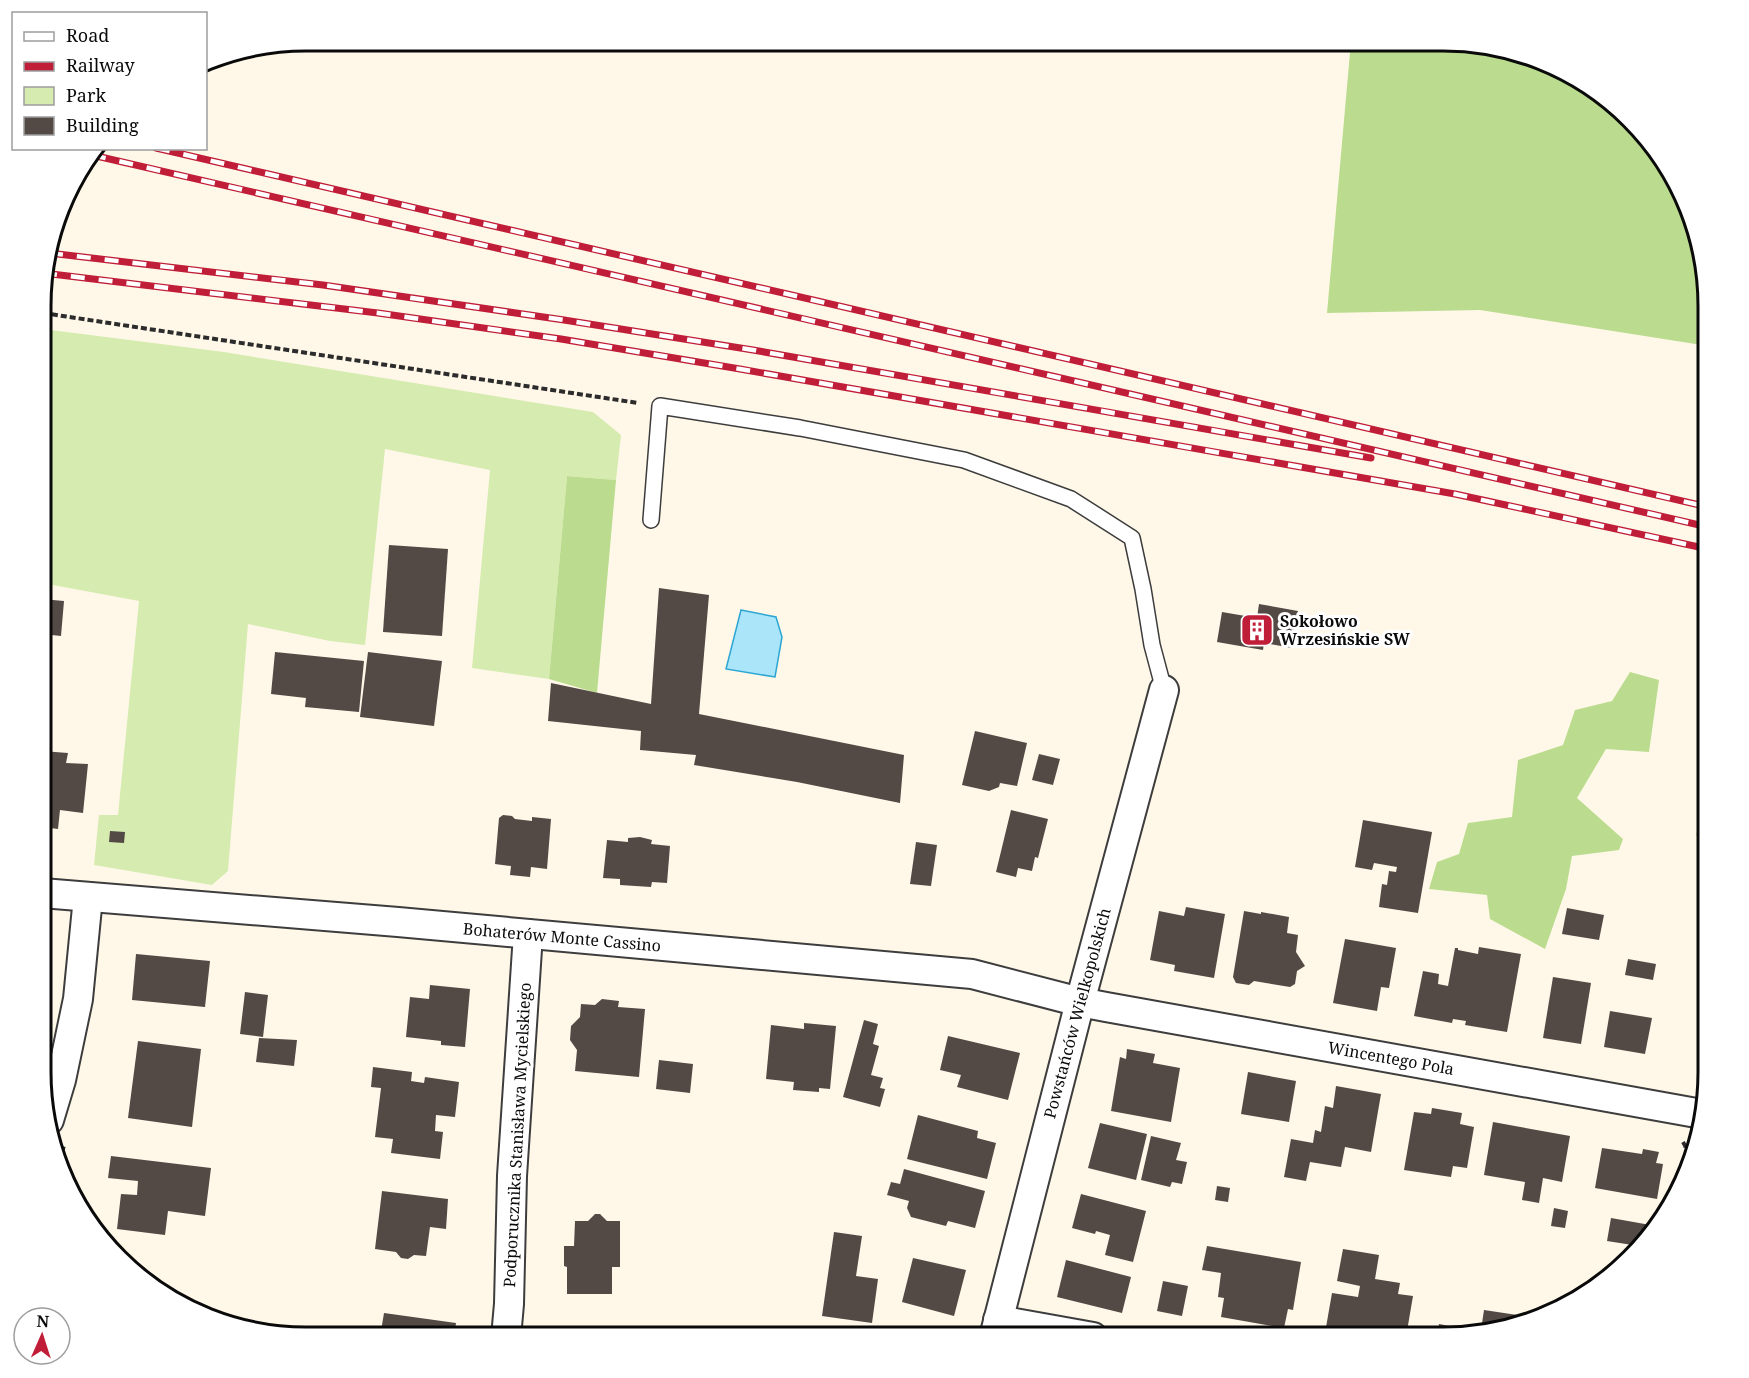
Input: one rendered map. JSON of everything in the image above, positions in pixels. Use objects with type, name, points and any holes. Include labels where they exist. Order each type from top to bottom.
[{"type":"street","name":"Powstańców Wielkopolskich","points":[[997,1327],[1080,1002],[1164,690]]},
{"type":"street","name":"Bohaterów Monte Cassino","points":[[51,894],[398,922],[972,974],[1080,1002]]},
{"type":"street","points":[[53,1106],[78,999],[88,897]]},
{"type":"street","name":"Podporucznika Stanisława Mycielskiego","points":[[507,1327],[512,1176],[528,934]]},
{"type":"street","name":"Wincentego Pola","points":[[1080,1002],[1695,1113]]},
{"type":"lane","points":[[651,520],[660,406],[800,428],[964,460],[1071,499],[1132,538],[1152,645],[1164,690]]},
{"type":"path","points":[[51,314],[660,406]]},
{"type":"green space","points":[[1350,51],[1476,53],[1540,70],[1585,94],[1611,114],[1635,138],[1655,164],[1679,209],[1693,256],[1698,306],[1698,344],[1480,310],[1327,313]]},
{"type":"green space","points":[[51,330],[224,352],[593,412],[621,435],[616,480],[567,476],[549,679],[472,668],[490,470],[385,449],[365,645],[330,641],[248,624],[228,871],[212,885],[94,865],[99,815],[118,815],[139,601],[51,585]]},
{"type":"green space","points":[[567,476],[616,480],[597,693],[549,679]]},
{"type":"green space","points":[[1630,672],[1659,680],[1649,752],[1606,749],[1577,798],[1623,839],[1619,850],[1572,856],[1566,889],[1545,949],[1490,919],[1487,895],[1429,889],[1437,862],[1459,854],[1468,823],[1512,817],[1518,760],[1563,745],[1575,710],[1612,701]]},
{"type":"water","points":[[741,610],[776,617],[782,637],[775,677],[726,669]]},
{"type":"building","points":[[389,545],[448,549],[442,636],[383,632]]},
{"type":"building","points":[[659,588],[709,595],[699,714],[904,755],[900,803],[797,782],[694,765],[696,755],[640,750],[641,731],[548,721],[551,683],[651,704]]},
{"type":"building","points":[[51,600],[64,601],[61,636],[51,635]]},
{"type":"building","name":"Sokołowo Wrzesińskie SW","points":[[1259,604],[1298,611],[1292,648],[1264,643],[1263,650],[1217,642],[1222,612],[1257,618]]},
{"type":"building","points":[[275,652],[364,661],[359,712],[305,707],[306,698],[271,694]]},
{"type":"building","points":[[368,652],[442,661],[434,726],[360,717]]},
{"type":"building","points":[[975,731],[1027,743],[1017,786],[1000,783],[999,787],[989,791],[962,785]]},
{"type":"building","points":[[51,752],[68,753],[66,763],[88,764],[83,813],[60,810],[58,829],[51,828]]},
{"type":"building","points":[[1039,754],[1060,759],[1053,785],[1032,780]]},
{"type":"building","points":[[1011,810],[1048,819],[1038,858],[1035,857],[1032,871],[1018,868],[1016,877],[996,872]]},
{"type":"building","points":[[503,815],[532,821],[532,817],[551,819],[547,869],[531,867],[530,877],[510,875],[511,866],[495,864],[499,818]]},
{"type":"building","points":[[1363,820],[1432,832],[1418,913],[1379,907],[1382,884],[1387,885],[1389,871],[1396,872],[1397,867],[1374,863],[1372,870],[1355,867]]},
{"type":"building","points":[[110,831],[125,832],[124,843],[109,842]]},
{"type":"building","points":[[640,837],[652,840],[651,844],[670,846],[667,883],[652,882],[651,887],[620,885],[620,879],[603,878],[607,840],[628,842],[628,838]]},
{"type":"building","points":[[916,842],[937,845],[931,886],[910,884]]},
{"type":"building","points":[[1186,907],[1225,914],[1214,978],[1174,971],[1175,965],[1150,960],[1159,911],[1184,916]]},
{"type":"building","points":[[1567,908],[1604,915],[1599,940],[1562,934]]},
{"type":"building","points":[[1244,911],[1289,917],[1287,933],[1298,935],[1296,952],[1305,966],[1297,971],[1295,984],[1290,987],[1254,981],[1249,985],[1236,983],[1233,977]]},
{"type":"building","points":[[1345,939],[1396,948],[1389,988],[1381,987],[1377,1011],[1333,1003]]},
{"type":"building","points":[[1479,947],[1521,954],[1507,1032],[1465,1025],[1466,1021],[1453,1019],[1452,1023],[1414,1016],[1423,971],[1439,974],[1438,984],[1448,986],[1455,948],[1478,954]]},
{"type":"building","points":[[136,954],[210,961],[205,1007],[132,1000]]},
{"type":"building","points":[[1628,959],[1656,964],[1653,980],[1625,975]]},
{"type":"building","points":[[1553,977],[1591,983],[1581,1044],[1543,1038]]},
{"type":"building","points":[[430,985],[470,989],[465,1047],[441,1045],[441,1041],[406,1037],[410,997],[429,999]]},
{"type":"building","points":[[245,992],[268,995],[263,1037],[240,1034]]},
{"type":"building","points":[[602,999],[619,1001],[618,1007],[645,1009],[639,1077],[575,1071],[577,1050],[570,1040],[571,1026],[580,1017],[581,1004],[595,1005]]},
{"type":"building","points":[[1610,1011],[1652,1018],[1645,1054],[1604,1047]]},
{"type":"building","points":[[864,1020],[878,1024],[873,1044],[879,1046],[871,1075],[883,1078],[880,1088],[885,1089],[880,1107],[843,1097]]},
{"type":"building","points":[[804,1023],[836,1026],[830,1089],[819,1088],[819,1092],[793,1090],[794,1082],[766,1079],[771,1025],[804,1029]]},
{"type":"building","points":[[948,1036],[1020,1053],[1008,1100],[957,1087],[961,1075],[940,1070]]},
{"type":"building","points":[[259,1038],[297,1040],[294,1066],[256,1062]]},
{"type":"building","points":[[138,1041],[201,1049],[192,1127],[128,1118]]},
{"type":"building","points":[[1127,1049],[1155,1054],[1153,1063],[1180,1068],[1171,1122],[1111,1111],[1120,1057],[1126,1059]]},
{"type":"building","points":[[659,1060],[693,1064],[690,1093],[656,1089]]},
{"type":"building","points":[[373,1067],[412,1072],[411,1081],[424,1083],[425,1077],[459,1082],[455,1117],[436,1115],[435,1131],[443,1132],[440,1159],[391,1153],[393,1139],[375,1137],[381,1088],[371,1087]]},
{"type":"building","points":[[1248,1072],[1296,1081],[1289,1122],[1241,1114]]},
{"type":"building","points":[[1336,1086],[1381,1094],[1371,1152],[1345,1147],[1341,1167],[1310,1162],[1306,1181],[1284,1177],[1291,1139],[1313,1143],[1315,1130],[1321,1132],[1325,1106],[1333,1108]]},
{"type":"building","points":[[1432,1108],[1462,1113],[1460,1124],[1474,1127],[1467,1168],[1453,1166],[1451,1177],[1404,1170],[1414,1112],[1431,1114]]},
{"type":"building","points":[[918,1115],[978,1131],[977,1138],[996,1143],[987,1179],[907,1159]]},
{"type":"building","points":[[1493,1122],[1570,1136],[1562,1182],[1543,1178],[1539,1203],[1522,1200],[1525,1182],[1484,1175]]},
{"type":"building","points":[[1100,1123],[1147,1134],[1136,1180],[1088,1168]]},
{"type":"building","points":[[1151,1136],[1181,1143],[1176,1160],[1187,1162],[1182,1184],[1172,1182],[1170,1187],[1141,1180]]},
{"type":"building","points":[[1602,1148],[1642,1154],[1643,1149],[1659,1152],[1656,1163],[1663,1164],[1657,1199],[1595,1188]]},
{"type":"building","points":[[111,1156],[211,1168],[205,1216],[168,1211],[165,1235],[117,1229],[121,1194],[137,1195],[138,1181],[108,1178]]},
{"type":"building","points":[[904,1169],[985,1191],[975,1228],[948,1221],[946,1226],[911,1217],[907,1208],[909,1201],[887,1195],[891,1182],[900,1184]]},
{"type":"building","points":[[1217,1186],[1230,1188],[1228,1202],[1215,1200]]},
{"type":"building","points":[[382,1191],[448,1199],[446,1229],[430,1227],[426,1256],[414,1255],[408,1259],[401,1258],[396,1252],[375,1249]]},
{"type":"building","points":[[1081,1194],[1146,1211],[1133,1262],[1105,1255],[1110,1235],[1072,1228]]},
{"type":"building","points":[[1554,1208],[1568,1211],[1565,1228],[1551,1226]]},
{"type":"building","points":[[595,1214],[600,1214],[607,1221],[620,1221],[620,1267],[612,1267],[612,1294],[567,1294],[564,1246],[574,1246],[575,1221],[588,1221]]},
{"type":"building","points":[[1611,1218],[1647,1224],[1630,1245],[1607,1241]]},
{"type":"building","points":[[834,1232],[862,1236],[856,1276],[878,1279],[872,1323],[822,1316]]},
{"type":"building","points":[[1207,1246],[1301,1262],[1293,1310],[1288,1309],[1284,1327],[1221,1317],[1224,1298],[1218,1297],[1221,1273],[1202,1270]]},
{"type":"building","points":[[1343,1249],[1379,1255],[1375,1279],[1400,1283],[1398,1294],[1413,1296],[1408,1327],[1326,1327],[1332,1293],[1358,1297],[1360,1286],[1337,1281]]},
{"type":"building","points":[[913,1258],[966,1270],[954,1316],[902,1302]]},
{"type":"building","points":[[1066,1260],[1131,1277],[1122,1313],[1057,1297]]},
{"type":"building","points":[[1163,1281],[1188,1286],[1182,1316],[1157,1311]]},
{"type":"building","points":[[1484,1310],[1518,1315],[1493,1322],[1482,1324]]},
{"type":"building","points":[[384,1313],[456,1323],[455,1327],[382,1327]]},
{"type":"railway","points":[[165,150],[1698,505]]},
{"type":"railway","points":[[100,157],[1698,525]]},
{"type":"railway","points":[[57,254],[323,285],[564,320],[753,350],[1371,458]]},
{"type":"railway","points":[[53,274],[378,313],[561,339],[1455,494],[1698,547]]},
{"type":"place","name":"Sokołowo Wrzesińskie SW","points":[[1257,630]]}]
